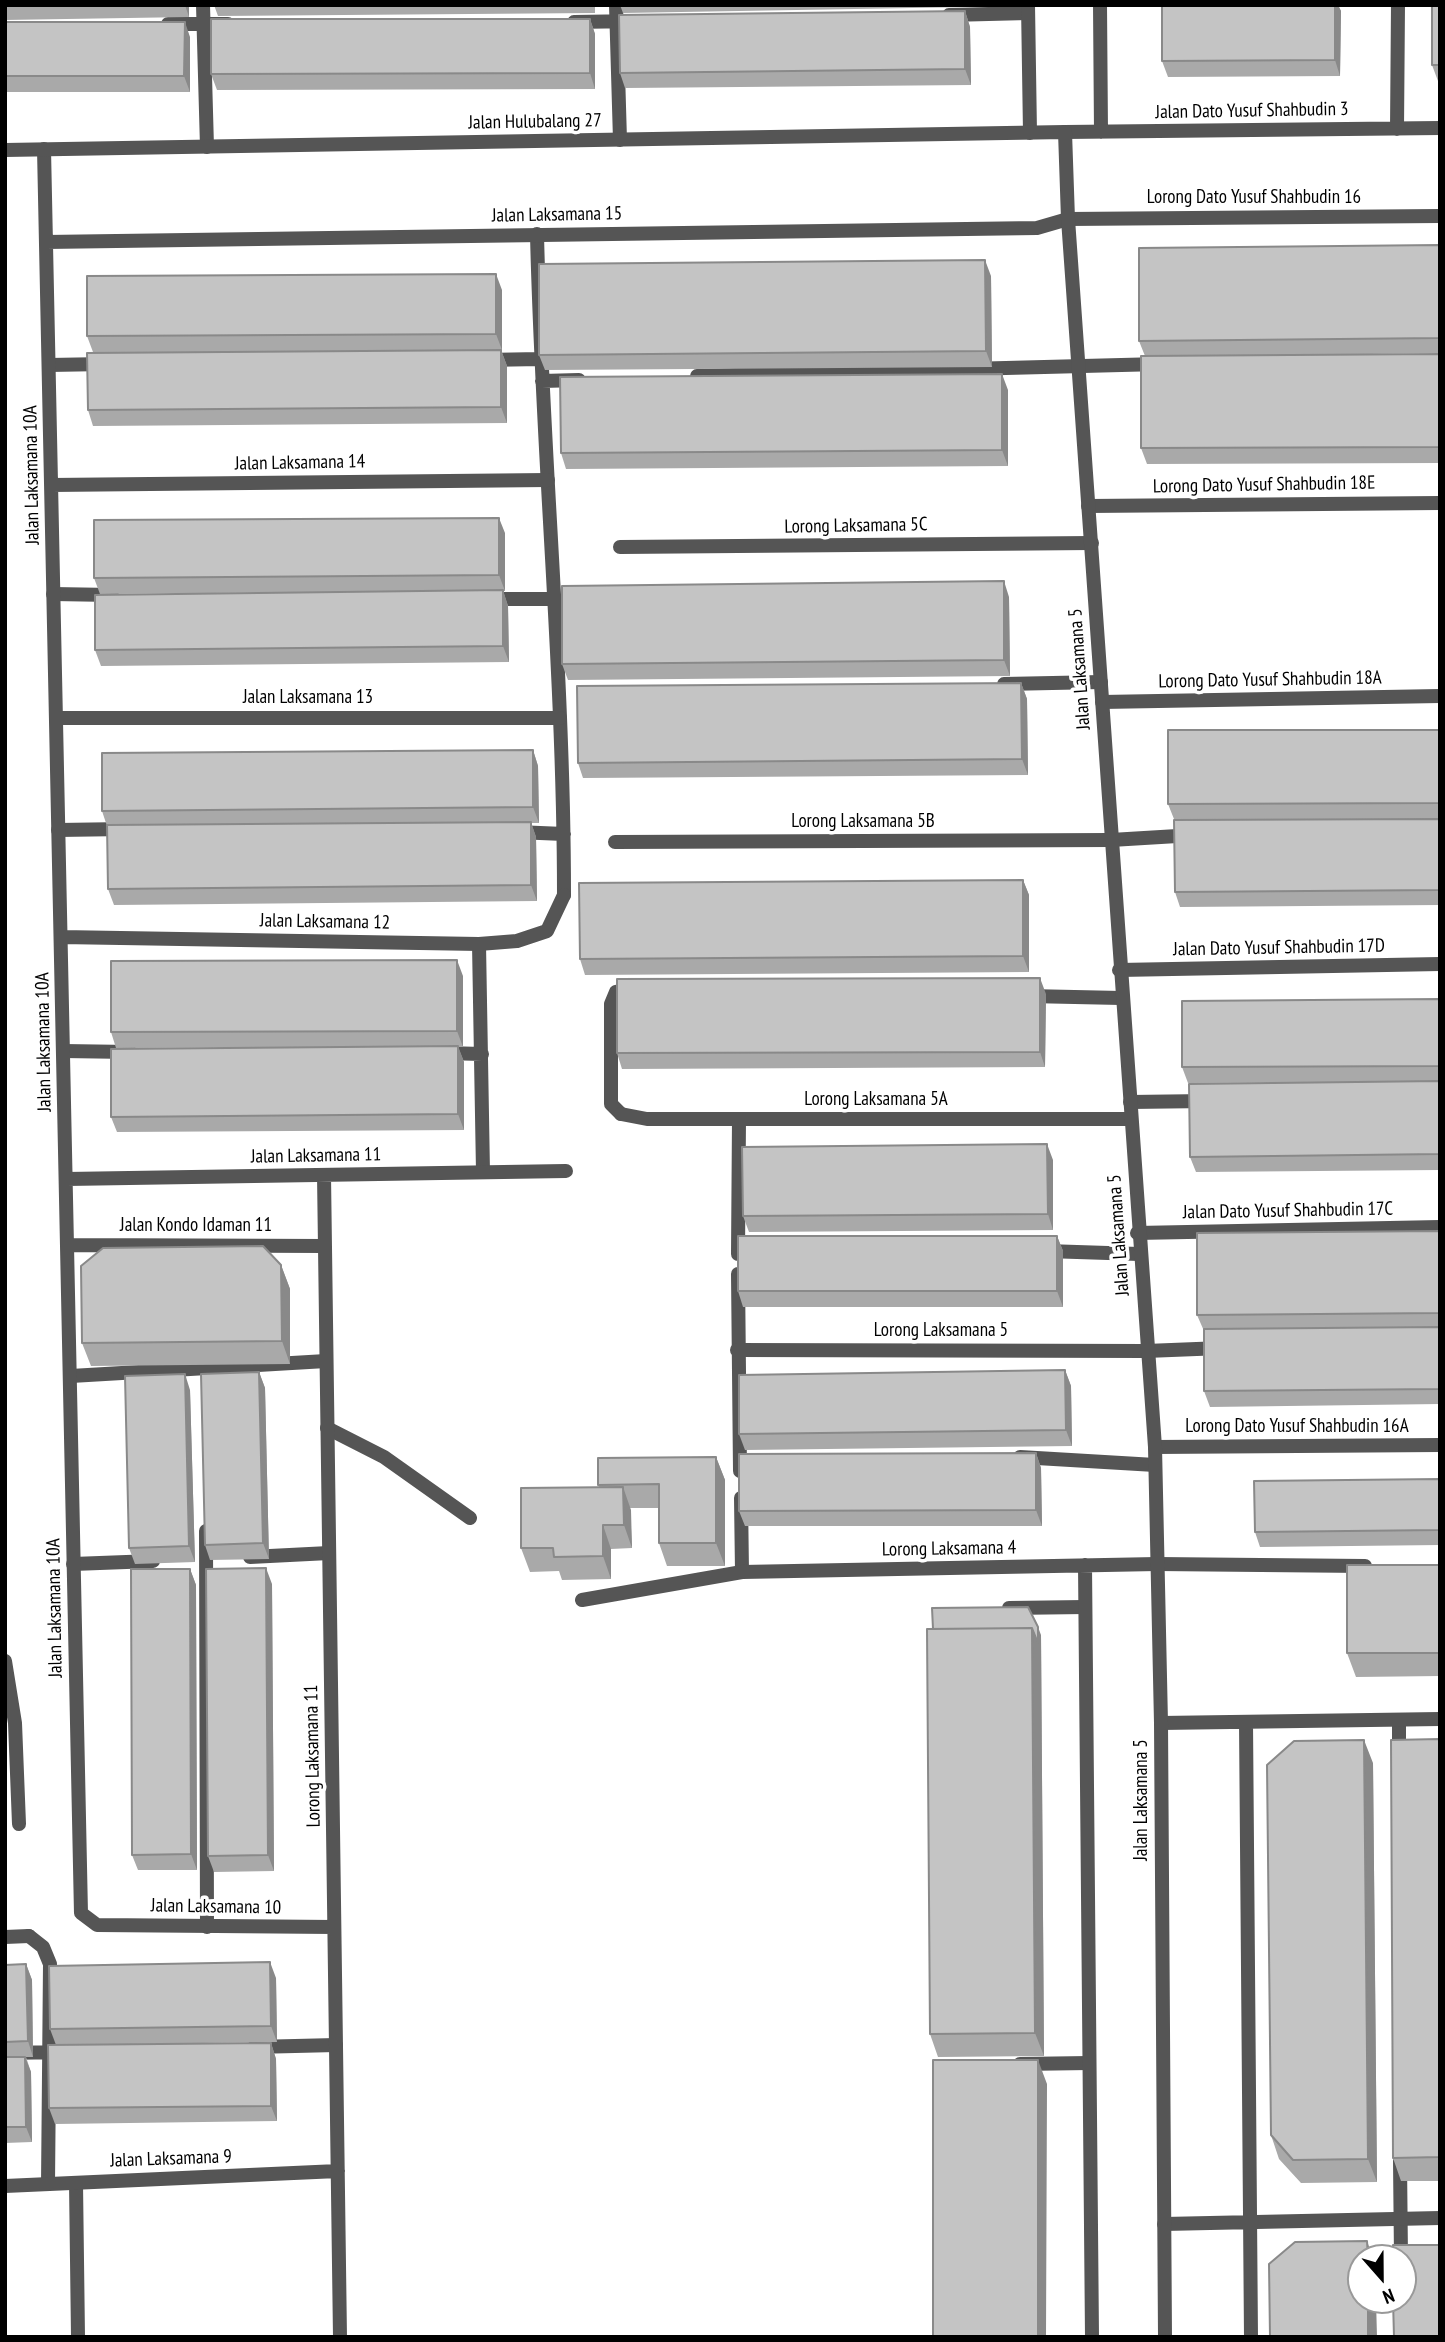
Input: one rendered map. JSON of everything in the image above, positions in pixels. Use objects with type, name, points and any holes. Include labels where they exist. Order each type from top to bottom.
[{"type":"street","points":[[203,5],[207,147]]},
{"type":"street","points":[[616,5],[620,140]]},
{"type":"street","points":[[1100,5],[1101,132]]},
{"type":"street","points":[[1397,129],[1398,5]]},
{"type":"street","points":[[931,16],[1028,9],[1030,132]]},
{"type":"street","points":[[564,22],[657,21]]},
{"type":"street","points":[[151,24],[244,24]]},
{"type":"street","name":"Jalan Dato Yusuf Shahbudin 3","points":[[1065,132],[1440,128]]},
{"type":"street","name":"Jalan Hulubalang 27","points":[[5,150],[1065,132]]},
{"type":"street","name":"Jalan Laksamana 5","points":[[1065,132],[1068,219],[1155,1465],[1161,1723],[1165,2337]]},
{"type":"street","name":"Jalan Laksamana 10A","points":[[44,149],[81,1913],[97,1925]]},
{"type":"street","name":"Lorong Dato Yusuf Shahbudin 16","points":[[1068,219],[1440,216]]},
{"type":"street","name":"Jalan Laksamana 15","points":[[46,242],[1037,228],[1068,219]]},
{"type":"street","points":[[495,831],[564,834],[561,718],[568,687],[554,599],[540,359],[537,234]]},
{"type":"street","points":[[472,360],[540,359]]},
{"type":"street","points":[[49,365],[117,364]]},
{"type":"street","points":[[679,377],[1176,364]]},
{"type":"street","points":[[542,381],[597,379]]},
{"type":"street","name":"Jalan Laksamana 14","points":[[51,485],[548,480]]},
{"type":"street","name":"Lorong Dato Yusuf Shahbudin 18E","points":[[1088,506],[1440,503]]},
{"type":"street","name":"Lorong Laksamana 5C","points":[[620,547],[1092,543]]},
{"type":"street","points":[[54,594],[123,595]]},
{"type":"street","points":[[471,598],[554,599]]},
{"type":"street","points":[[989,684],[1101,682]]},
{"type":"street","name":"Lorong Dato Yusuf Shahbudin 18A","points":[[1102,702],[1440,696]]},
{"type":"street","name":"Jalan Laksamana 13","points":[[56,718],[561,718]]},
{"type":"street","points":[[58,830],[141,829]]},
{"type":"street","name":"Jalan Laksamana 12","points":[[61,937],[479,944],[517,941],[547,931],[564,895],[564,834]]},
{"type":"street","name":"Lorong Laksamana 5B","points":[[615,842],[1111,840],[1214,834]]},
{"type":"street","points":[[479,944],[483,1172]]},
{"type":"street","name":"Jalan Dato Yusuf Shahbudin 17D","points":[[1119,970],[1440,964]]},
{"type":"street","name":"Lorong Laksamana 5A","points":[[645,989],[616,992],[611,1004],[611,1104],[621,1114],[647,1119],[1131,1119]]},
{"type":"street","points":[[1016,996],[1121,999]]},
{"type":"street","points":[[63,1051],[147,1052]]},
{"type":"street","points":[[426,1053],[482,1054]]},
{"type":"street","points":[[1130,1102],[1219,1100]]},
{"type":"street","points":[[739,1119],[746,1244],[737,1350],[747,1455],[742,1572]]},
{"type":"street","name":"Jalan Laksamana 11","points":[[67,1179],[566,1171]]},
{"type":"street","name":"Lorong Laksamana 11","points":[[324,1175],[340,2337]]},
{"type":"street","name":"Jalan Dato Yusuf Shahbudin 17C","points":[[1137,1233],[1440,1227]]},
{"type":"street","name":"Jalan Kondo Idaman 11","points":[[68,1245],[325,1246]]},
{"type":"street","points":[[1025,1251],[1139,1254]]},
{"type":"street","name":"Lorong Laksamana 5","points":[[737,1350],[1146,1351],[1240,1347]]},
{"type":"street","points":[[71,1376],[206,1375],[326,1361]]},
{"type":"street","points":[[327,1429],[384,1457],[470,1518]]},
{"type":"street","name":"Lorong Dato Yusuf Shahbudin 16A","points":[[1154,1447],[1440,1445]]},
{"type":"street","points":[[998,1456],[1155,1465]]},
{"type":"street","points":[[206,1518],[213,1559],[207,1927]]},
{"type":"street","points":[[213,1559],[330,1553]]},
{"type":"street","points":[[73,1563],[166,1561]]},
{"type":"street","name":"Lorong Laksamana 4","points":[[582,1600],[742,1572],[1157,1564],[1386,1566]]},
{"type":"street","points":[[1085,1565],[1092,2337]]},
{"type":"street","points":[[993,1608],[1085,1607]]},
{"type":"street","points":[[5,1661],[15,1723],[19,1824]]},
{"type":"street","points":[[1161,1723],[1440,1719]]},
{"type":"street","points":[[1399,1720],[1399,1775]]},
{"type":"street","points":[[1246,1722],[1251,2337]]},
{"type":"street","name":"Jalan Laksamana 10","points":[[97,1925],[334,1927]]},
{"type":"street","points":[[5,1937],[29,1936],[43,1947],[50,1964],[48,2184]]},
{"type":"street","points":[[240,2047],[336,2045]]},
{"type":"street","points":[[5,2053],[75,2052]]},
{"type":"street","points":[[1006,2064],[1089,2063]]},
{"type":"street","points":[[1400,2150],[1401,2244]]},
{"type":"street","name":"Jalan Laksamana 9","points":[[5,2186],[338,2171]]},
{"type":"street","points":[[76,2183],[78,2337]]},
{"type":"street","points":[[1164,2224],[1440,2218]]},
{"type":"building","points":[[1162,5],[1335,5],[1335,60],[1162,61]]},
{"type":"building","points":[[1432,5],[1440,5],[1440,65],[1432,65]]},
{"type":"building","points":[[965,11],[965,69],[620,73],[619,15]]},
{"type":"building","points":[[211,19],[590,19],[590,73],[211,74]]},
{"type":"building","points":[[5,22],[185,22],[184,76],[5,76]]},
{"type":"building","points":[[1440,245],[1440,338],[1139,341],[1139,248]]},
{"type":"building","points":[[985,260],[986,351],[539,355],[539,264]]},
{"type":"building","points":[[496,274],[496,334],[87,336],[87,276]]},
{"type":"building","points":[[501,350],[501,407],[88,410],[87,353]]},
{"type":"building","points":[[1440,354],[1440,447],[1141,448],[1141,356]]},
{"type":"building","points":[[1002,374],[1002,450],[561,453],[560,377]]},
{"type":"building","points":[[499,518],[499,575],[94,578],[94,520]]},
{"type":"building","points":[[1004,581],[1004,660],[562,664],[562,586]]},
{"type":"building","points":[[503,590],[503,646],[95,650],[95,595]]},
{"type":"building","points":[[1021,683],[1022,759],[578,763],[577,686]]},
{"type":"building","points":[[1168,730],[1440,730],[1440,803],[1168,804]]},
{"type":"building","points":[[533,750],[533,807],[102,811],[102,753]]},
{"type":"building","points":[[1440,819],[1440,890],[1175,892],[1174,820]]},
{"type":"building","points":[[531,822],[531,885],[108,889],[107,825]]},
{"type":"building","points":[[1023,880],[1023,956],[580,959],[579,883]]},
{"type":"building","points":[[457,960],[457,1031],[111,1032],[111,961]]},
{"type":"building","points":[[1040,978],[1040,1052],[617,1053],[617,979]]},
{"type":"building","points":[[1440,999],[1440,1066],[1182,1067],[1182,1001]]},
{"type":"building","points":[[458,1046],[458,1114],[111,1117],[111,1049]]},
{"type":"building","points":[[1440,1081],[1440,1154],[1190,1157],[1189,1084]]},
{"type":"building","points":[[1047,1144],[1048,1214],[743,1216],[742,1147]]},
{"type":"building","points":[[1440,1231],[1440,1313],[1197,1315],[1197,1233]]},
{"type":"building","points":[[738,1236],[1057,1236],[1057,1291],[738,1291]]},
{"type":"building","points":[[263,1246],[281,1265],[282,1341],[82,1343],[81,1266],[103,1248]]},
{"type":"building","points":[[1440,1327],[1440,1389],[1204,1391],[1204,1329]]},
{"type":"building","points":[[1065,1370],[1066,1430],[739,1434],[739,1375]]},
{"type":"building","points":[[259,1372],[263,1543],[205,1545],[201,1374]]},
{"type":"building","points":[[185,1374],[189,1546],[129,1548],[125,1376]]},
{"type":"building","points":[[1036,1453],[1036,1510],[739,1511],[739,1454]]},
{"type":"building","points":[[716,1457],[716,1543],[659,1543],[659,1484],[598,1485],[598,1458]]},
{"type":"building","points":[[1440,1479],[1440,1530],[1255,1532],[1254,1481]]},
{"type":"building","points":[[623,1487],[624,1525],[603,1525],[603,1556],[554,1557],[553,1548],[521,1548],[521,1488]]},
{"type":"building","points":[[1347,1565],[1440,1565],[1440,1653],[1347,1653]]},
{"type":"building","points":[[266,1568],[268,1855],[208,1856],[206,1569]]},
{"type":"building","points":[[131,1569],[190,1569],[191,1854],[132,1855]]},
{"type":"building","points":[[1028,1607],[1038,1627],[1038,1643],[1032,1628],[933,1629],[932,1608]]},
{"type":"building","points":[[1032,1628],[1035,2033],[930,2034],[927,1629]]},
{"type":"building","points":[[1440,1739],[1440,2157],[1393,2158],[1391,1740]]},
{"type":"building","points":[[1364,1740],[1368,2159],[1293,2160],[1271,2135],[1267,1765],[1294,1741]]},
{"type":"building","points":[[270,1962],[271,2026],[50,2029],[49,1966]]},
{"type":"building","points":[[26,1964],[28,2041],[5,2042],[5,1965]]},
{"type":"building","points":[[271,2043],[271,2106],[49,2108],[48,2045]]},
{"type":"building","points":[[5,2057],[25,2057],[26,2127],[5,2127]]},
{"type":"building","points":[[933,2060],[1038,2060],[1038,2337],[933,2337]]},
{"type":"building","points":[[1367,2241],[1367,2244],[1347,2244],[1347,2314],[1368,2314],[1368,2337],[1270,2337],[1269,2264],[1295,2242]]},
{"type":"building","points":[[1417,2245],[1440,2245],[1440,2337],[1394,2337],[1393,2314],[1417,2314]]}]
